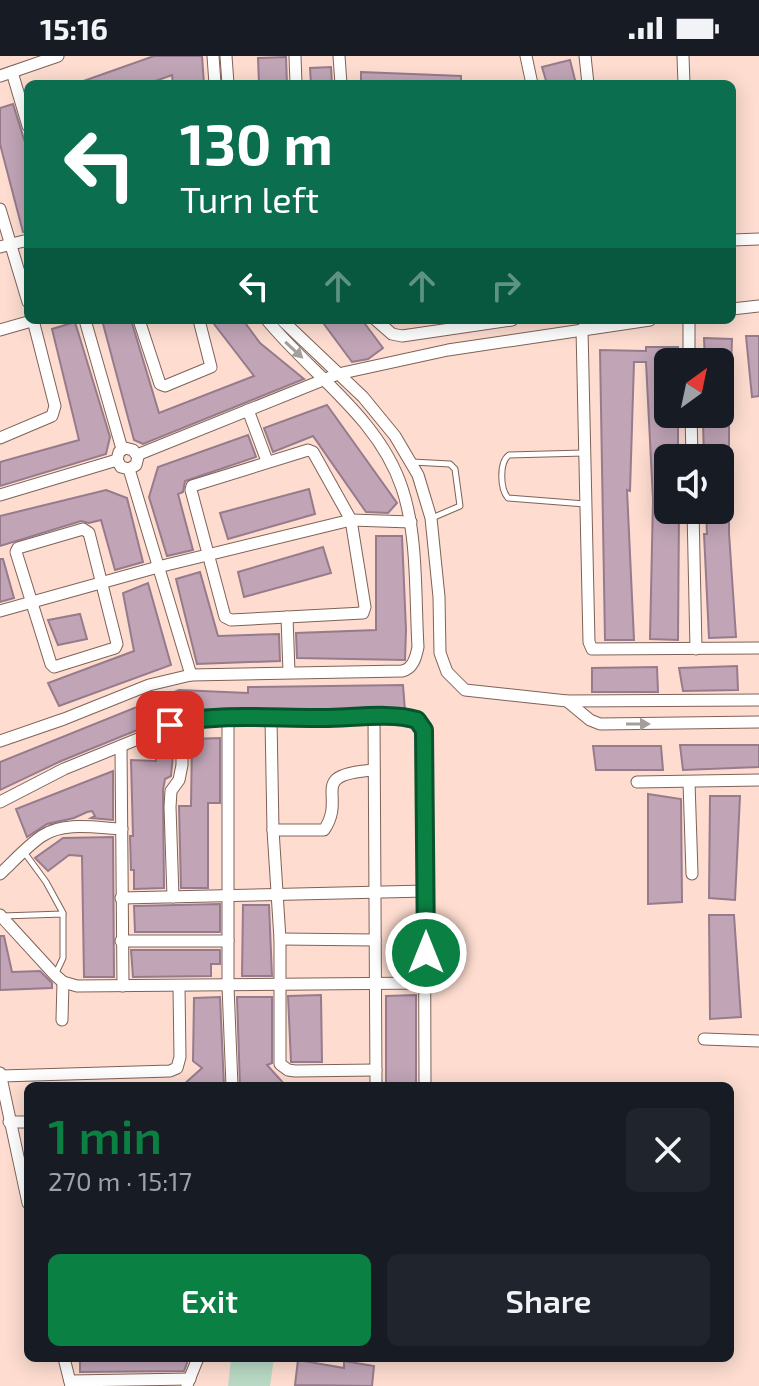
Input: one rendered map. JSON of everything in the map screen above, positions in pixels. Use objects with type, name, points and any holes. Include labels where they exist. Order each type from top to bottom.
[{"type":"street","points":[[0,76],[58,56]]},
{"type":"street","points":[[213,56],[215,80]]},
{"type":"street","points":[[226,56],[228,80]]},
{"type":"street","points":[[295,56],[296,80]]},
{"type":"street","points":[[339,56],[341,80]]},
{"type":"street","points":[[526,56],[531,80]]},
{"type":"street","points":[[585,56],[588,80]]},
{"type":"street","points":[[683,56],[684,80]]},
{"type":"street","points":[[12,72],[24,112]]},
{"type":"street","points":[[0,209],[5,246],[24,292]]},
{"type":"street","points":[[736,240],[759,239]]},
{"type":"street","points":[[736,309],[759,306]]},
{"type":"street","points":[[0,330],[24,323]]},
{"type":"street","points":[[0,438],[52,416],[55,406],[35,324]]},
{"type":"street","points":[[86,324],[121,467],[129,469],[136,465],[137,455]]},
{"type":"street","points":[[140,324],[160,384],[165,386],[211,367],[200,324]]},
{"type":"street","points":[[0,741],[149,685],[191,675],[402,671],[415,660],[418,647],[411,522],[402,486],[381,447],[351,407],[285,343],[270,324]]},
{"type":"street","points":[[286,324],[363,397],[395,436],[418,475],[431,518],[439,597],[440,653],[447,672],[465,690],[567,701],[759,700]]},
{"type":"street","points":[[381,324],[392,334],[402,336],[484,324]]},
{"type":"street","points":[[137,455],[323,378],[448,350],[620,324]]},
{"type":"street","points":[[689,324],[689,348]]},
{"type":"street","points":[[582,329],[589,642],[592,649],[759,648]]},
{"type":"street","points":[[248,410],[267,461]]},
{"type":"street","points":[[0,495],[119,455],[130,448],[137,455]]},
{"type":"street","points":[[308,450],[313,452],[351,520],[365,607],[363,613],[231,620],[225,617],[192,486],[267,461],[308,450]]},
{"type":"street","points":[[129,469],[191,675]]},
{"type":"street","points":[[0,611],[158,567],[351,520],[411,522]]},
{"type":"street","points":[[693,524],[696,649]]},
{"type":"street","points":[[83,529],[89,533],[117,644],[115,648],[54,667],[30,603],[16,552],[18,548],[83,529]]},
{"type":"street","points":[[287,617],[289,672]]},
{"type":"street","points":[[567,701],[590,720],[600,724],[759,722]]},
{"type":"street","points":[[374,717],[376,1082]]},
{"type":"street","points":[[0,802],[64,769],[182,721],[374,717],[417,720],[424,730],[425,1082]]},
{"type":"street","points":[[228,719],[228,986],[232,1082]]},
{"type":"street","points":[[271,719],[273,830],[280,939],[279,1057],[283,1068],[295,1071],[376,1070]]},
{"type":"street","points":[[173,897],[170,807],[171,791],[179,780],[182,765],[182,721]]},
{"type":"street","points":[[121,746],[123,986]]},
{"type":"street","points":[[273,830],[324,830],[329,818],[332,789],[338,776],[344,772],[374,770]]},
{"type":"street","points":[[637,782],[759,780]]},
{"type":"street","points":[[689,782],[692,874]]},
{"type":"street","points":[[0,874],[41,836],[63,828],[122,829]]},
{"type":"street","points":[[121,898],[426,891]]},
{"type":"street","points":[[0,915],[59,978],[87,986],[426,983]]},
{"type":"street","points":[[280,939],[375,940]]},
{"type":"street","points":[[121,941],[228,941]]},
{"type":"street","points":[[59,978],[62,1020]]},
{"type":"street","points":[[24,1171],[9,1122],[0,1074],[73,1081],[177,1068],[180,1057],[179,987]]},
{"type":"street","points":[[704,1039],[759,1041]]},
{"type":"street","points":[[9,1122],[24,1122]]},
{"type":"street","points":[[65,1362],[70,1384],[188,1383],[196,1362]]},
{"type":"lane","points":[[585,453],[509,455],[503,463],[503,490],[508,498],[585,504]]},
{"type":"lane","points":[[410,462],[450,464],[455,469],[460,506],[431,518]]},
{"type":"lane","points":[[24,852],[46,882],[63,914],[63,958],[59,978]]},
{"type":"lane","points":[[0,915],[63,914]]},
{"type":"green space","points":[[231,1362],[273,1362],[270,1386],[228,1386]]},
{"type":"building","points":[[154,56],[202,56],[204,80],[173,80],[172,75],[158,80],[86,80]]},
{"type":"building","points":[[286,57],[287,80],[259,80],[258,58]]},
{"type":"building","points":[[570,60],[575,80],[546,80],[542,67]]},
{"type":"building","points":[[331,67],[332,80],[311,80],[310,68]]},
{"type":"building","points":[[361,72],[461,76],[461,80],[361,80]]},
{"type":"building","points":[[13,104],[24,139],[24,232],[0,144],[0,108]]},
{"type":"building","points":[[76,324],[110,437],[106,454],[0,486],[0,462],[79,440],[52,329]]},
{"type":"building","points":[[103,324],[132,324],[159,413],[254,376],[214,324],[246,324],[260,343],[304,379],[143,444],[134,440]]},
{"type":"building","points":[[324,324],[365,324],[383,348],[368,359],[352,362]]},
{"type":"building","points":[[746,336],[759,336],[759,396],[752,397]]},
{"type":"building","points":[[704,338],[732,339],[732,348],[704,348]]},
{"type":"building","points":[[646,347],[678,347],[654,348],[654,428],[678,428],[678,444],[654,444],[654,524],[679,524],[678,640],[650,639],[653,500],[646,362],[634,362],[630,491],[627,490],[634,640],[605,640],[600,350],[646,351]]},
{"type":"building","points":[[327,405],[397,503],[388,513],[366,512],[313,436],[273,452],[264,428]]},
{"type":"building","points":[[703,428],[729,428],[729,444],[704,444]]},
{"type":"building","points":[[248,435],[256,457],[185,481],[183,492],[178,494],[193,550],[167,556],[149,497],[158,467]]},
{"type":"building","points":[[309,489],[315,514],[228,539],[220,513]]},
{"type":"building","points":[[106,490],[127,498],[143,562],[115,570],[101,520],[81,521],[0,546],[0,516]]},
{"type":"building","points":[[707,524],[729,524],[736,637],[709,638],[704,534],[707,534]]},
{"type":"building","points":[[376,536],[402,536],[405,660],[297,658],[296,633],[376,630]]},
{"type":"building","points":[[323,547],[331,573],[244,597],[238,572]]},
{"type":"building","points":[[0,559],[3,559],[14,598],[0,602]]},
{"type":"building","points":[[200,572],[218,636],[279,634],[280,661],[197,664],[176,579]]},
{"type":"building","points":[[148,583],[171,665],[59,706],[48,683],[134,651],[123,593]]},
{"type":"building","points":[[80,614],[87,639],[58,645],[48,620]]},
{"type":"building","points":[[737,666],[738,690],[683,691],[679,668]]},
{"type":"building","points":[[657,667],[658,692],[592,692],[592,668]]},
{"type":"building","points":[[403,685],[405,711],[374,708],[179,713],[61,761],[0,790],[0,762],[179,690],[248,693],[248,687]]},
{"type":"building","points":[[220,738],[220,803],[208,803],[208,888],[181,888],[179,806],[191,806],[192,739]]},
{"type":"building","points":[[174,744],[171,776],[165,779],[163,790],[164,888],[134,889],[130,836],[133,836],[131,760],[156,761],[156,748]]},
{"type":"building","points":[[680,745],[759,745],[759,767],[683,770]]},
{"type":"building","points":[[593,746],[661,746],[663,770],[596,770]]},
{"type":"building","points":[[113,771],[113,820],[91,818],[95,816],[92,811],[47,824],[27,837],[16,809]]},
{"type":"building","points":[[648,794],[681,799],[682,902],[648,904]]},
{"type":"building","points":[[710,796],[740,796],[735,900],[709,898]]},
{"type":"building","points":[[113,837],[114,977],[84,977],[82,856],[69,855],[48,871],[35,858],[63,838]]},
{"type":"building","points":[[220,904],[220,932],[135,932],[134,906]]},
{"type":"building","points":[[243,905],[269,905],[272,976],[242,976]]},
{"type":"building","points":[[709,915],[734,915],[741,1017],[710,1019]]},
{"type":"building","points":[[0,936],[4,936],[12,972],[40,971],[52,983],[52,988],[0,990]]},
{"type":"building","points":[[131,950],[220,950],[220,964],[211,964],[211,976],[133,977]]},
{"type":"building","points":[[321,995],[322,1062],[291,1062],[288,996]]},
{"type":"building","points":[[416,995],[416,1082],[386,1082],[386,996]]},
{"type":"building","points":[[220,997],[224,1082],[186,1082],[202,1068],[193,1061],[194,998]]},
{"type":"building","points":[[237,997],[272,997],[272,1063],[267,1065],[282,1082],[240,1082]]},
{"type":"building","points":[[80,1362],[187,1362],[184,1371],[80,1372]]},
{"type":"building","points":[[298,1362],[344,1368],[344,1362],[374,1366],[372,1386],[295,1385]]},
{"type":"route","points":[[170,725],[182,721],[228,719],[374,717],[417,720],[424,730],[426,953]]}]
